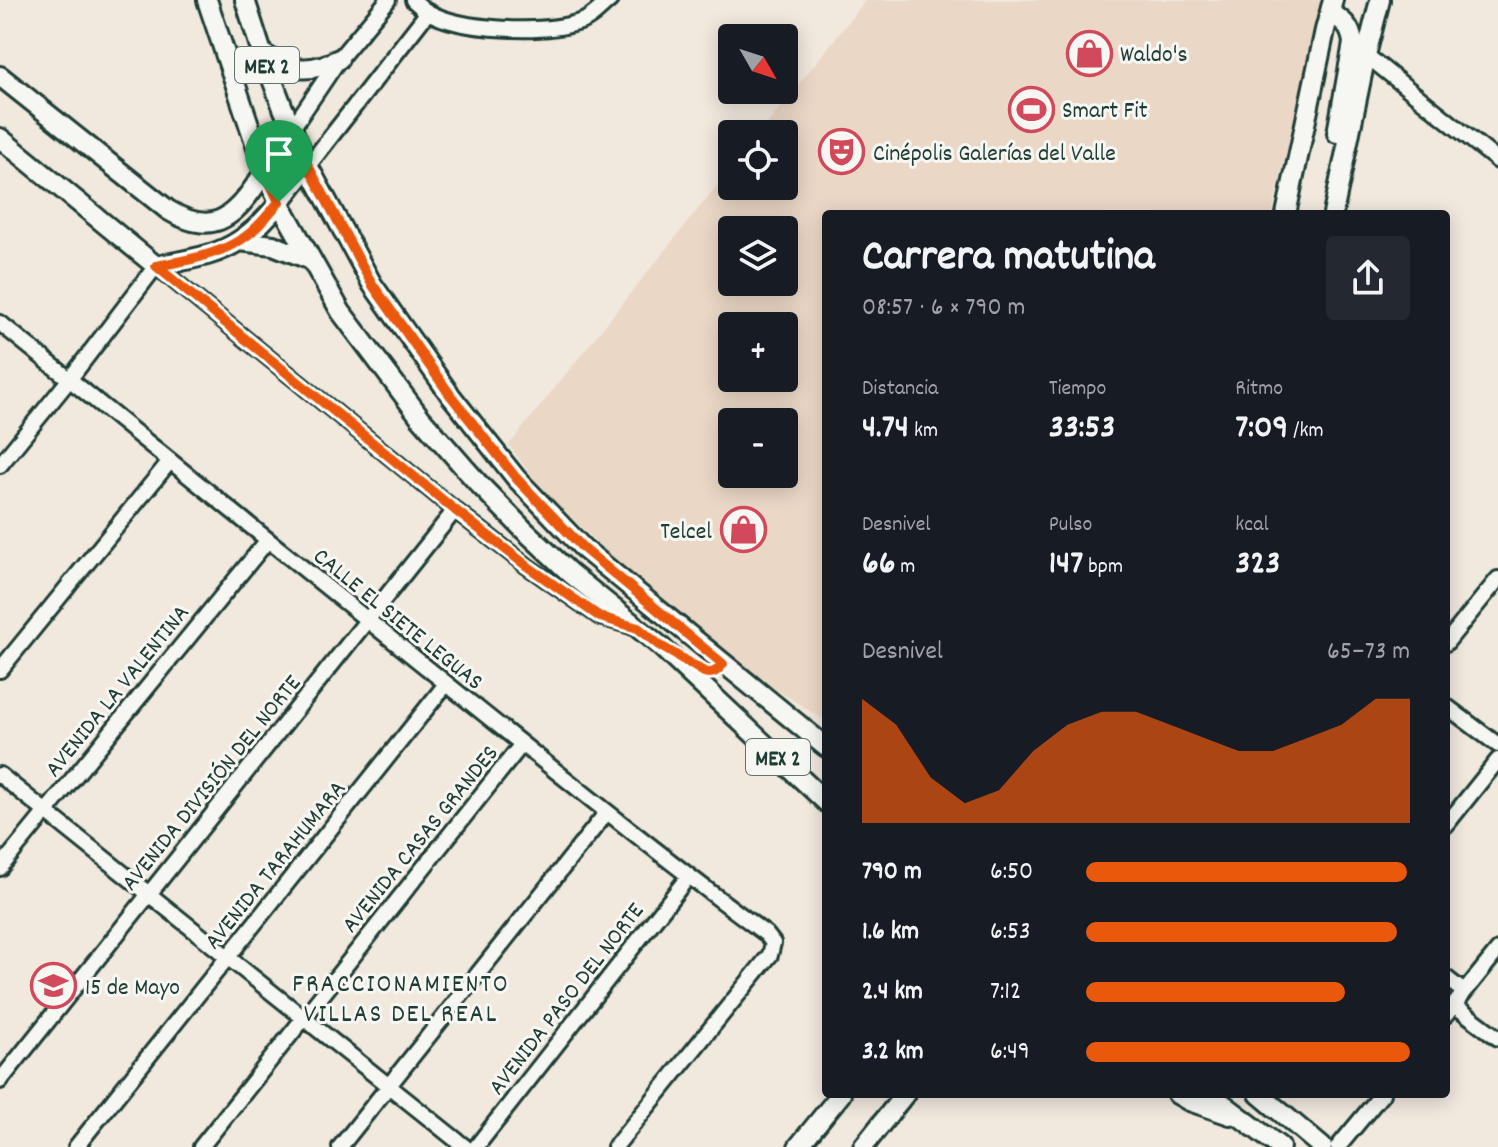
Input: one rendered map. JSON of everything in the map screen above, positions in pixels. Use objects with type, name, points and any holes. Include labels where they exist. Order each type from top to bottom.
[{"type":"main road","name":"MEX 2","points":[[207,0],[265,172],[279,202],[341,312],[420,417],[477,482],[547,552],[659,645],[822,798]]},
{"type":"main road","name":"MEX 2","points":[[245,0],[291,130],[308,166],[372,284],[451,396],[516,478],[583,548],[822,744]]},
{"type":"main road","points":[[1334,210],[1380,0]]},
{"type":"main road","points":[[1331,6],[1347,24],[1353,43],[1332,161],[1339,186]]},
{"type":"main road","points":[[1287,210],[1331,6]]},
{"type":"main road","points":[[262,53],[292,68],[324,67],[339,59]]},
{"type":"main road","points":[[0,76],[168,210],[196,222],[209,223],[236,211],[291,130]]},
{"type":"main road","points":[[0,138],[156,266],[219,251],[239,241],[260,224],[308,166]]},
{"type":"main road","points":[[239,241],[273,245],[311,260]]},
{"type":"main road","points":[[659,645],[708,673],[718,671],[723,664]]},
{"type":"main road","points":[[797,723],[822,732]]},
{"type":"main road","points":[[798,1147],[838,1098]]},
{"type":"main road","points":[[863,1147],[902,1098]]},
{"type":"main road","points":[[1184,1098],[1243,1119]]},
{"type":"main road","points":[[1215,1098],[1280,1147]]},
{"type":"main road","points":[[1264,1098],[1322,1147]]},
{"type":"street","points":[[291,130],[339,59],[388,0]]},
{"type":"street","points":[[413,0],[428,12],[455,22],[503,29],[549,29],[584,22],[610,0]]},
{"type":"street","points":[[308,166],[428,12]]},
{"type":"street","points":[[1366,55],[1498,161]]},
{"type":"street","points":[[0,465],[156,266],[527,566],[600,617],[638,628]]},
{"type":"street","name":"CALLE EL SIETE LEGUAS","points":[[0,323],[267,541],[688,877],[766,934],[773,943],[770,955],[615,1147]]},
{"type":"street","points":[[0,670],[170,461]]},
{"type":"street","name":"AVENIDA DIVISIÓN DEL NORTE","points":[[0,1081],[455,510]]},
{"type":"street","name":"AVENIDA LA VALENTINA","points":[[0,868],[267,541]]},
{"type":"street","points":[[1450,638],[1498,579]]},
{"type":"street","name":"AVENIDA TARAHUMARA","points":[[76,1147],[446,684]]},
{"type":"street","points":[[1450,709],[1498,745]]},
{"type":"street","name":"AVENIDA CASAS GRANDES","points":[[201,1147],[522,744]]},
{"type":"street","points":[[1450,820],[1498,760]]},
{"type":"street","points":[[0,775],[465,1147]]},
{"type":"street","points":[[340,1147],[607,812]]},
{"type":"street","name":"AVENIDA PASO DEL NORTE","points":[[476,1147],[688,877]]},
{"type":"street","points":[[1498,950],[1450,1010],[1498,1038]]},
{"type":"street","points":[[1450,981],[1464,992]]},
{"type":"street","points":[[1338,1147],[1379,1098]]},
{"type":"shaded area","points":[[866,0],[1321,0],[1273,210],[822,210],[822,718],[764,682],[625,570],[539,486],[509,445],[718,184],[718,200],[798,200],[798,120],[770,120],[783,104],[798,104],[798,85]]},
{"type":"place","name":"Waldo's","points":[[1089,53]]},
{"type":"place","name":"Smart Fit","points":[[1031,109]]},
{"type":"place","name":"Cinépolis Galerías del Valle","points":[[842,152]]},
{"type":"place","name":"Telcel","points":[[743,530]]},
{"type":"place","name":"15 de Mayo","points":[[54,986]]},
{"type":"district","name":"FRACCIONAMIENTO VILLAS DEL REAL","points":[[401,997]]},
{"type":"route","points":[[291,130],[372,284],[451,396],[516,478],[583,548],[723,664],[718,671],[704,672],[659,645],[638,628],[600,617],[527,566],[156,266],[219,251],[239,241],[260,224],[279,202],[265,172],[291,130]]}]
